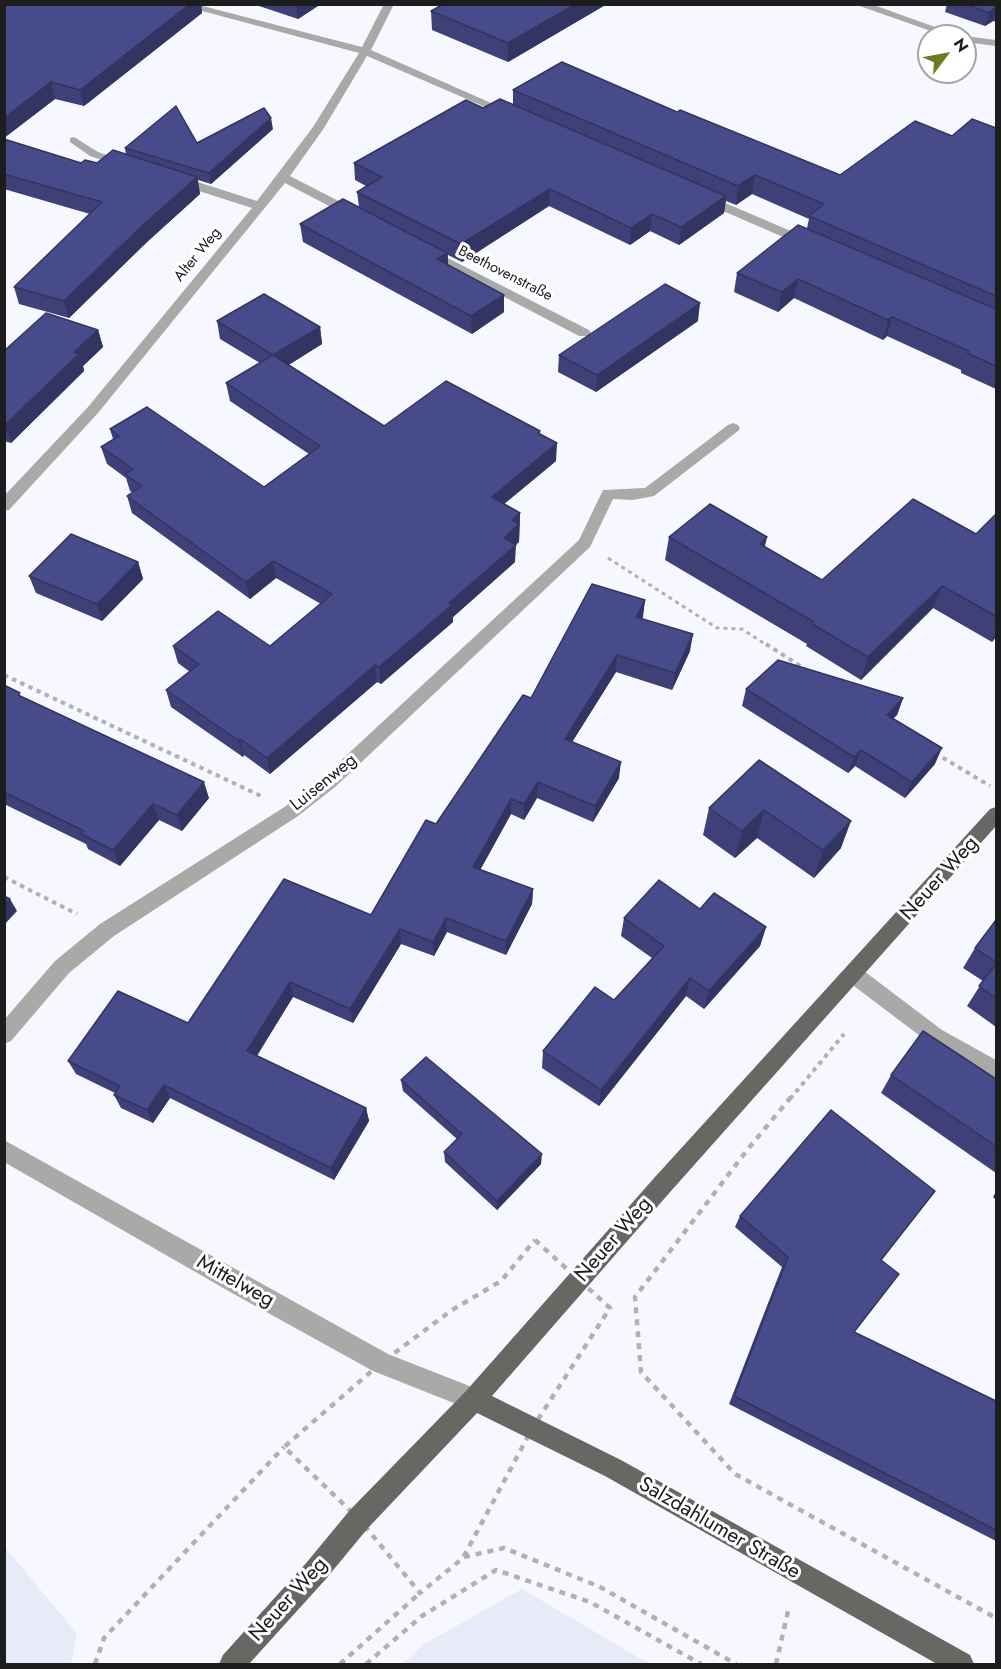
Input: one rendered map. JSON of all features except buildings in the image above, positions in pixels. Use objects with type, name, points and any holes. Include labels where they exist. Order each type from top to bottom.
[{"type":"main road","name":"Neuer Weg","points":[[232,1665],[359,1519],[474,1399],[663,1184],[996,814]]},
{"type":"main road","name":"Salzdahlumer Straße","points":[[474,1399],[533,1426],[613,1468],[961,1665]]},
{"type":"street","points":[[181,4],[365,51],[518,117]]},
{"type":"street","name":"Alter Weg","points":[[4,506],[93,410],[283,177],[318,128],[365,51],[389,4]]},
{"type":"street","points":[[859,4],[919,24]]},
{"type":"street","points":[[977,41],[996,43]]},
{"type":"street","points":[[74,140],[94,154],[138,168]]},
{"type":"street","points":[[283,177],[366,220]]},
{"type":"street","points":[[171,178],[259,206]]},
{"type":"street","points":[[692,193],[822,249]]},
{"type":"street","name":"Beethovenstraße","points":[[418,247],[584,333]]},
{"type":"street","name":"Luisenweg","points":[[4,1035],[62,967],[107,930],[292,811],[329,782],[585,543],[608,494],[633,495],[649,492],[734,428]]},
{"type":"street","points":[[854,974],[935,1036],[996,1070]]},
{"type":"street","name":"Mittelweg","points":[[4,1150],[240,1286],[381,1363],[474,1399]]},
{"type":"path","points":[[585,543],[717,628],[742,629],[812,674]]},
{"type":"path","points":[[4,675],[292,811]]},
{"type":"path","points":[[932,751],[996,790]]},
{"type":"path","points":[[4,877],[107,930]]},
{"type":"path","points":[[879,993],[748,1149],[635,1297],[641,1372],[735,1474],[996,1618]]},
{"type":"path","points":[[95,1665],[104,1638],[284,1447]]},
{"type":"path","points":[[463,1558],[504,1548],[600,1587],[736,1665]]},
{"type":"path","points":[[366,1665],[422,1616],[496,1570],[590,1602],[701,1665]]},
{"type":"path","points":[[776,1665],[797,1573]]},
{"type":"path","points":[[340,1665],[420,1593]]},
{"type":"shaded area","points":[[4,1546],[77,1634],[71,1664],[5,1664]]},
{"type":"shaded area","points":[[522,1589],[650,1664],[402,1664],[424,1644]]}]
